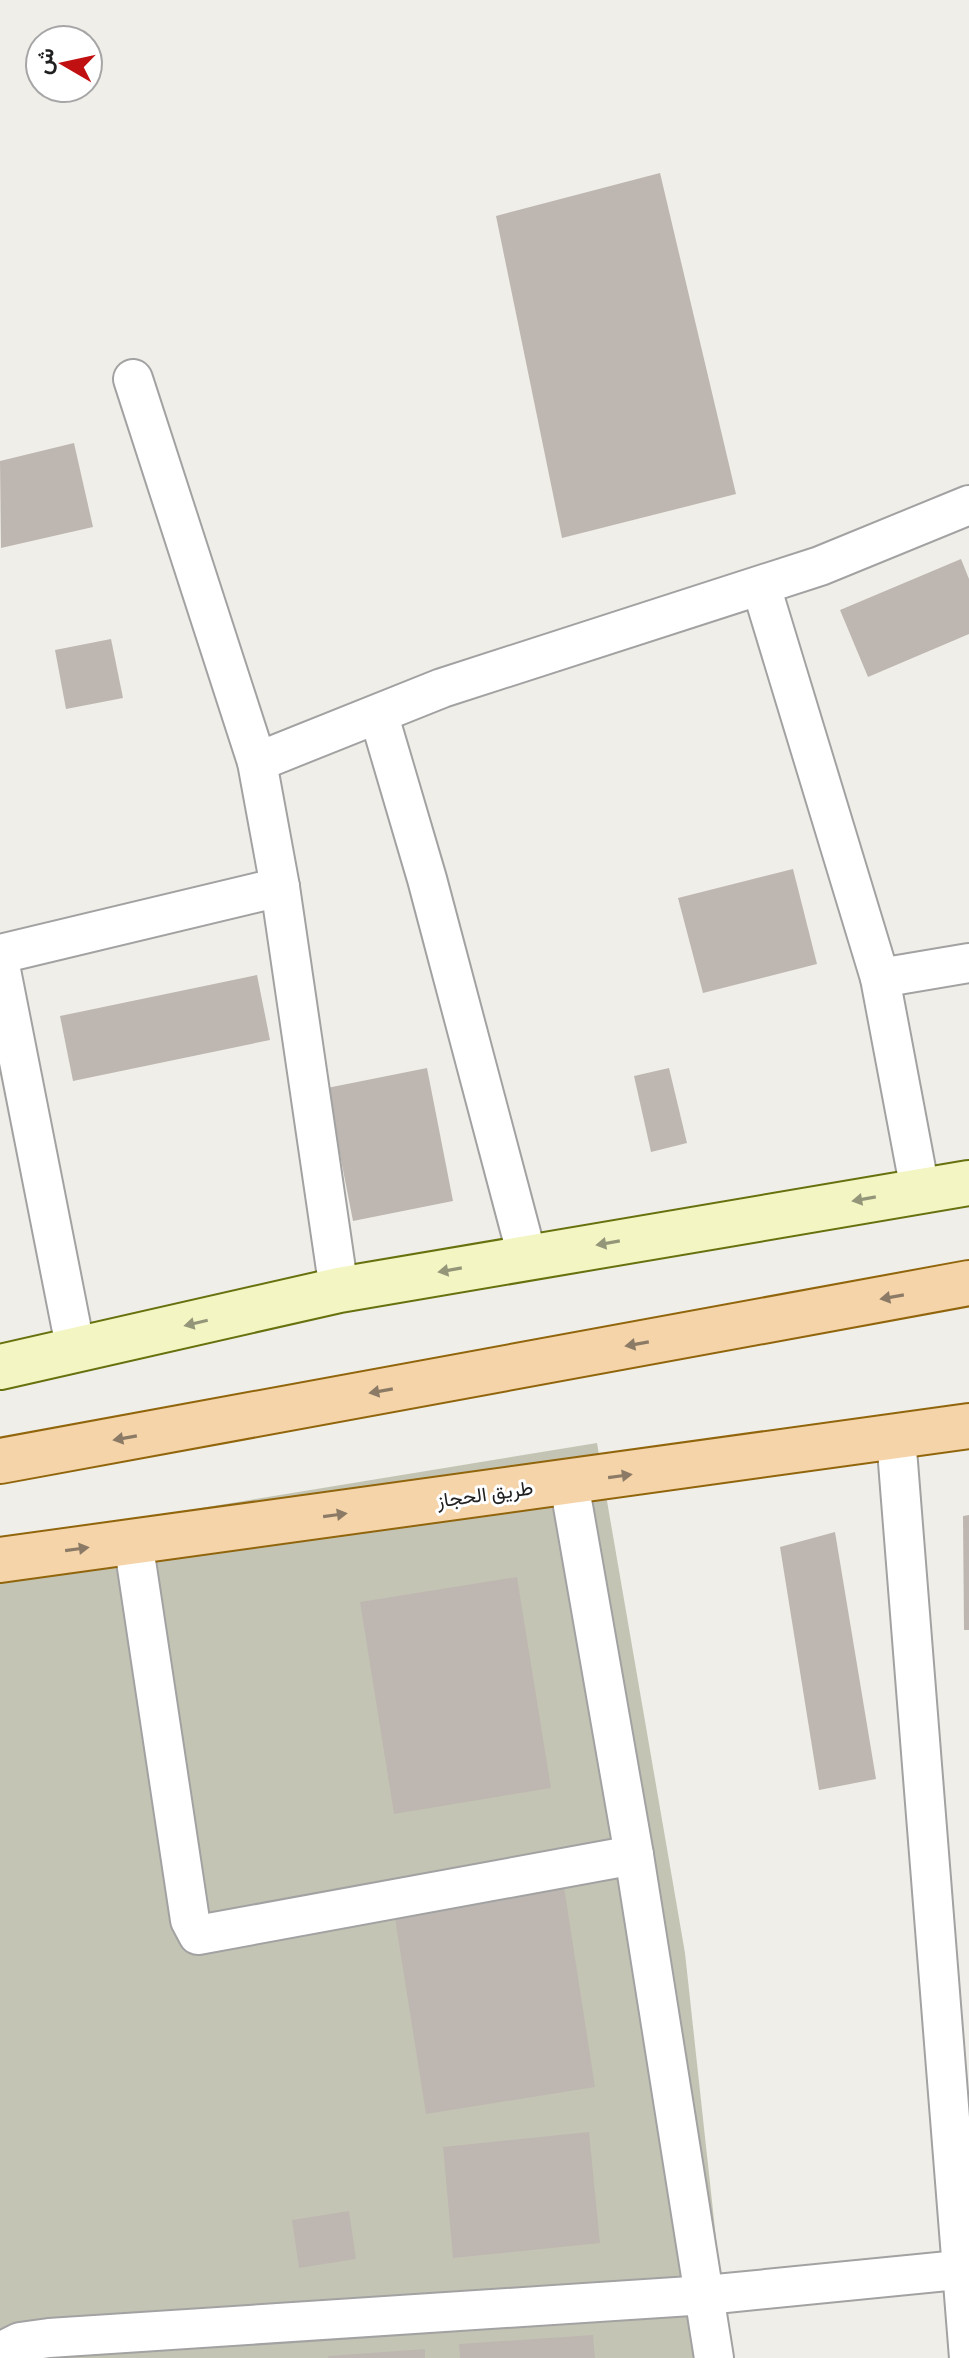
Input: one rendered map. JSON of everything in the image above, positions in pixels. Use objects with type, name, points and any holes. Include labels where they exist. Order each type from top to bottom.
[{"type":"main road","points":[[0,1367],[339,1290],[969,1183]]},
{"type":"main road","points":[[0,1461],[966,1285]]},
{"type":"main road","name":"طريق الحجاز","points":[[0,1560],[969,1426]]},
{"type":"street","points":[[133,379],[257,762],[280,887],[339,1290]]},
{"type":"street","points":[[257,762],[379,716],[442,688],[820,566],[969,505]]},
{"type":"street","points":[[761,586],[880,978],[920,1190]]},
{"type":"street","points":[[379,716],[427,879],[527,1256]]},
{"type":"street","points":[[0,954],[280,887]]},
{"type":"street","points":[[880,978],[969,963]]},
{"type":"street","points":[[0,965],[76,1351]]},
{"type":"street","points":[[896,1437],[965,2269],[969,2358]]},
{"type":"street","points":[[569,1483],[634,1855],[714,2358]]},
{"type":"street","points":[[133,1541],[190,1920],[198,1935],[634,1855]]},
{"type":"street","points":[[0,2352],[20,2342],[49,2338],[706,2295],[965,2269]]},
{"type":"shaded area","points":[[597,1443],[685,1953],[729,2358],[0,2358],[0,1541]]},
{"type":"building","points":[[660,173],[736,494],[562,538],[496,216]]},
{"type":"building","points":[[74,443],[93,527],[1,548],[0,461]]},
{"type":"building","points":[[961,559],[969,579],[969,634],[868,677],[840,610]]},
{"type":"building","points":[[111,639],[123,698],[66,709],[55,650]]},
{"type":"building","points":[[793,869],[817,964],[703,993],[678,898]]},
{"type":"building","points":[[257,975],[270,1040],[73,1081],[60,1016]]},
{"type":"building","points":[[427,1068],[453,1201],[353,1221],[327,1088]]},
{"type":"building","points":[[669,1068],[687,1143],[651,1152],[634,1076]]},
{"type":"building","points":[[969,1515],[969,1630],[964,1630],[963,1516]]},
{"type":"building","points":[[835,1532],[876,1779],[819,1790],[780,1547]]},
{"type":"building","points":[[517,1577],[551,1788],[394,1814],[360,1602]]},
{"type":"building","points":[[563,1880],[595,2087],[426,2114],[393,1906]]},
{"type":"building","points":[[589,2132],[600,2243],[453,2258],[443,2147]]},
{"type":"building","points":[[349,2211],[356,2259],[299,2268],[292,2220]]},
{"type":"building","points":[[593,2335],[595,2358],[460,2358],[459,2344]]},
{"type":"building","points":[[425,2349],[425,2358],[328,2358],[328,2356]]}]
